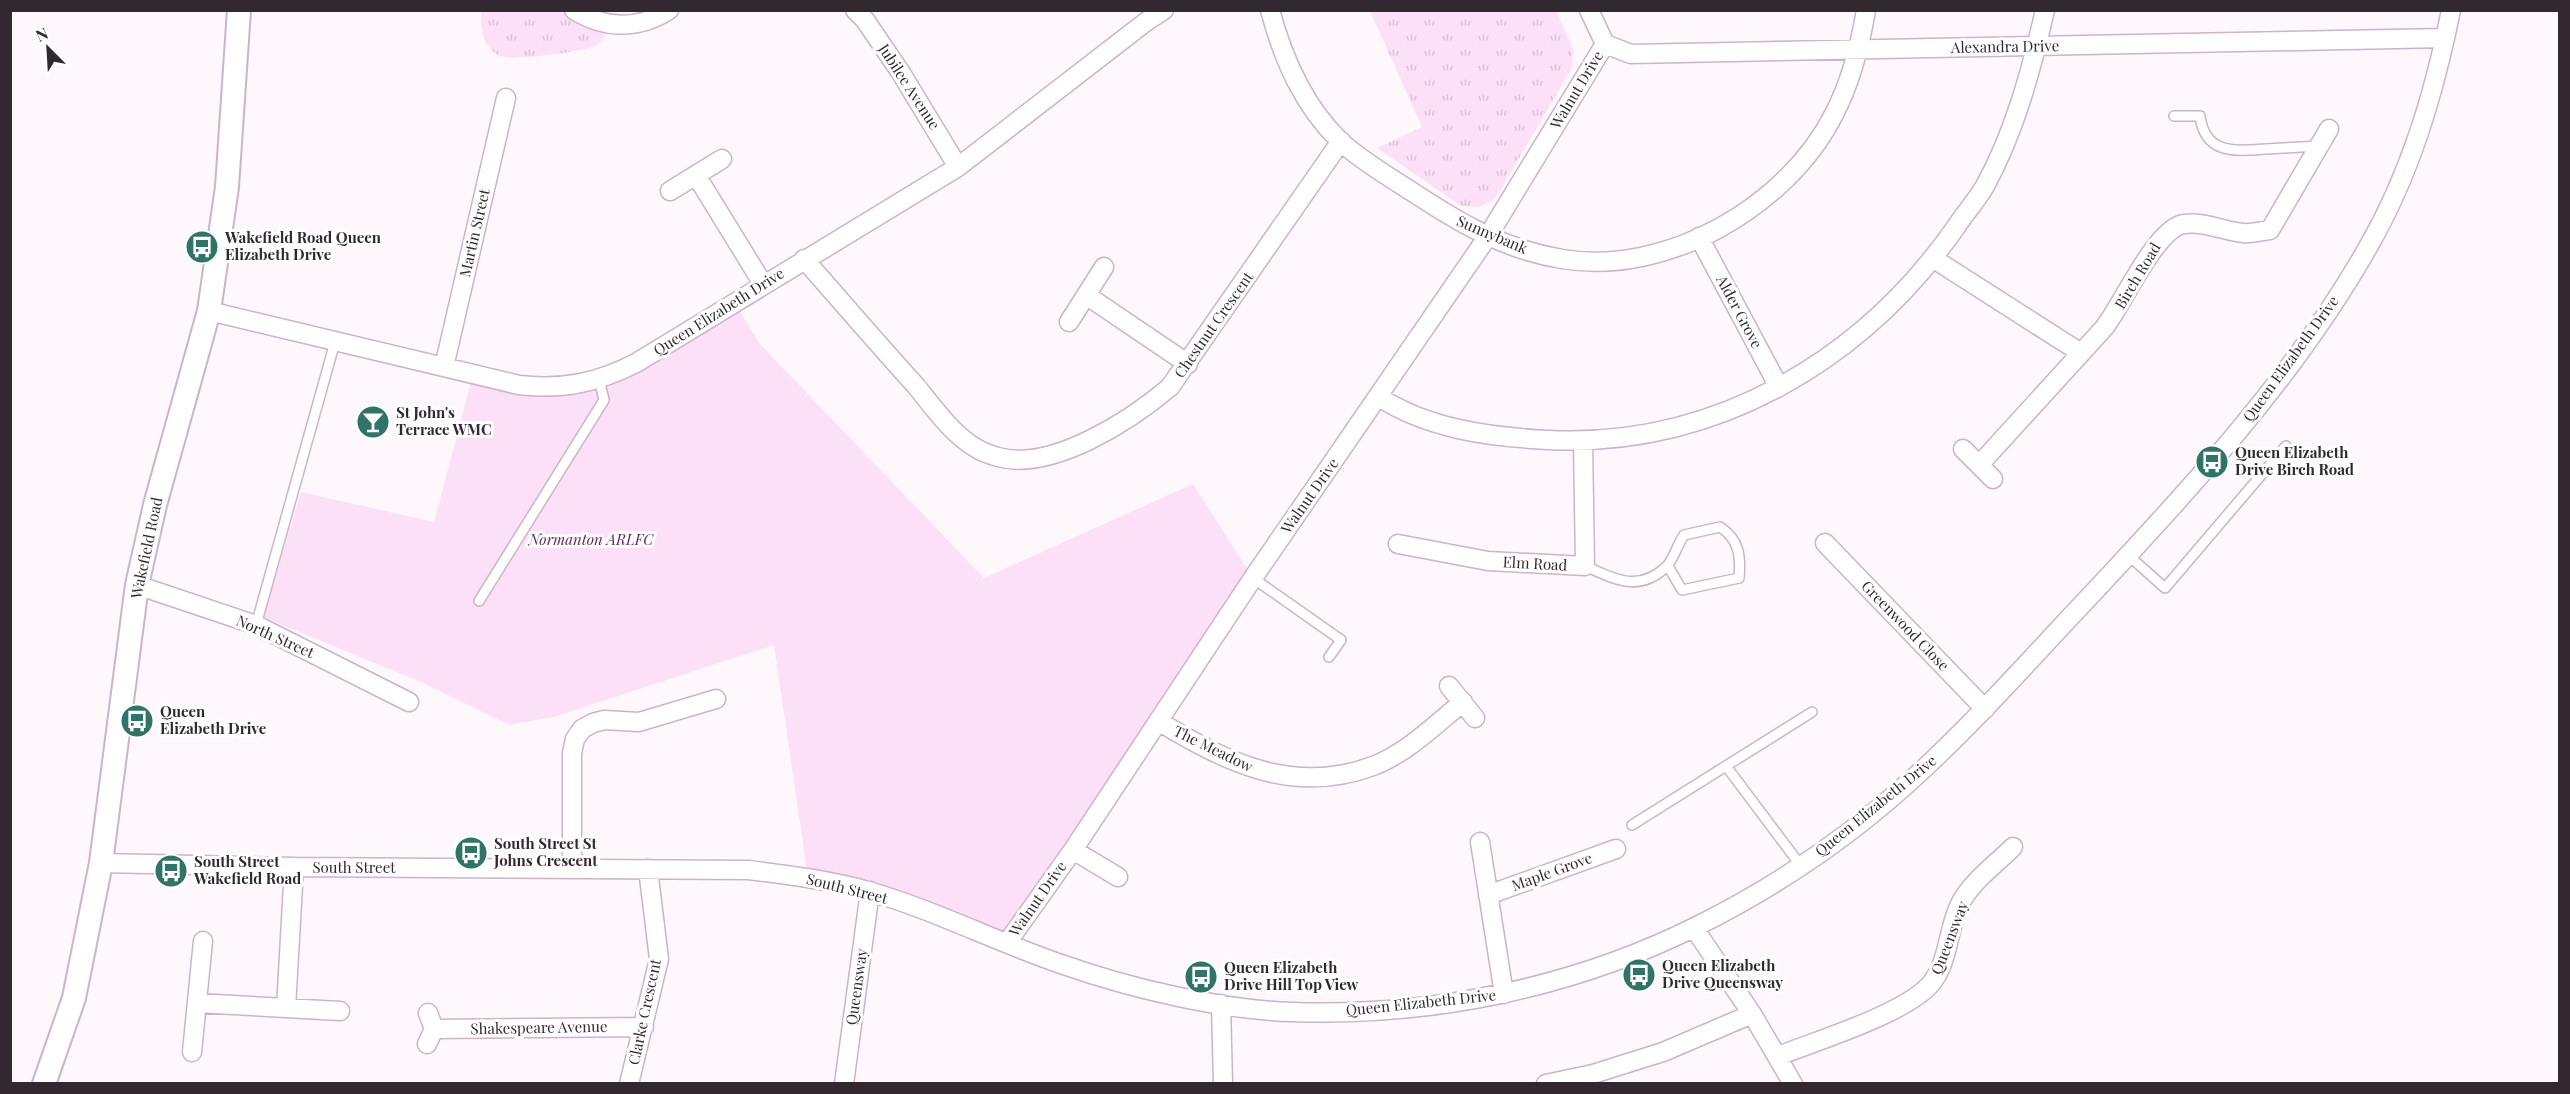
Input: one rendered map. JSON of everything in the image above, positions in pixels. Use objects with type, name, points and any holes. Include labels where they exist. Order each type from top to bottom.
[{"type":"street","name":"Wakefield Road","points":[[44,1083],[74,998],[101,863],[137,585],[154,505],[208,311],[227,187],[239,10]]},
{"type":"street","points":[[574,10],[590,20],[609,26],[637,24],[659,17],[669,10]]},
{"type":"street","name":"Queen Elizabeth Drive","points":[[208,311],[519,385],[565,387],[599,380],[636,363],[958,167],[1164,10]]},
{"type":"street","name":"Sunnybank","points":[[1270,10],[1288,65],[1301,91],[1341,141],[1461,224],[1524,251],[1564,260],[1603,261],[1667,250],[1700,237],[1731,222],[1762,202],[1790,176],[1834,115],[1859,50],[1866,10]]},
{"type":"street","points":[[1589,10],[1605,44]]},
{"type":"street","points":[[1378,398],[1400,411],[1432,422],[1474,432],[1522,439],[1583,442],[1665,430],[1710,418],[1779,387],[1816,366],[1860,334],[1901,296],[1934,259],[1984,187],[2011,130],[2026,90],[2045,10]]},
{"type":"street","name":"Queen Elizabeth Drive","points":[[1007,943],[1064,966],[1134,986],[1221,1004],[1288,1012],[1359,1011],[1425,1005],[1504,994],[1559,980],[1601,966],[1694,928],[1801,866],[1902,788],[1985,709],[2128,555],[2236,434],[2282,376],[2323,320],[2369,246],[2406,170],[2429,105],[2451,10]]},
{"type":"street","name":"Jubilee Avenue","points":[[865,14],[926,110],[958,167]]},
{"type":"street","name":"Alexandra Drive","points":[[1605,44],[1631,54],[2445,38]]},
{"type":"street","name":"Walnut Drive","points":[[1007,943],[1073,850],[1253,578],[1488,236],[1605,44]]},
{"type":"street","name":"Martin Street","points":[[444,368],[506,98]]},
{"type":"street","name":"Birch Road","points":[[1979,465],[2118,311],[2158,242],[2169,230],[2183,224],[2202,225],[2244,234],[2270,230],[2329,129]]},
{"type":"street","name":"Chestnut Crescent","points":[[804,259],[956,431],[976,448],[999,457],[1022,460],[1048,455],[1112,428],[1147,406],[1162,393],[1188,364],[1341,141]]},
{"type":"street","points":[[670,191],[722,159]]},
{"type":"street","points":[[696,175],[764,284]]},
{"type":"street","name":"Alder Grove","points":[[1700,237],[1779,387]]},
{"type":"street","points":[[1934,259],[2081,352]]},
{"type":"street","points":[[1069,322],[1104,267]]},
{"type":"street","points":[[1086,295],[1188,364]]},
{"type":"street","name":"Elm Road","points":[[1398,544],[1488,561],[1585,566],[1583,442]]},
{"type":"street","points":[[1963,449],[1993,479]]},
{"type":"street","name":"Greenwood Close","points":[[1825,543],[1985,709]]},
{"type":"street","name":"North Street","points":[[137,585],[256,625],[409,702]]},
{"type":"street","points":[[1449,686],[1475,718]]},
{"type":"street","points":[[572,869],[572,753],[575,739],[582,729],[604,720],[621,723],[639,722],[716,699]]},
{"type":"street","name":"The Meadow","points":[[1158,721],[1202,747],[1248,768],[1282,776],[1321,777],[1374,766],[1400,751],[1463,702]]},
{"type":"street","points":[[1480,842],[1504,994]]},
{"type":"street","name":"Queensway","points":[[1778,1056],[1895,1010],[1917,997],[1933,981],[1942,963],[1960,903],[2013,847]]},
{"type":"street","name":"Maple Grove","points":[[1488,895],[1616,849]]},
{"type":"street","points":[[1073,850],[1118,877]]},
{"type":"street","name":"South Street","points":[[101,863],[294,867],[748,870],[808,878],[870,891],[1007,943]]},
{"type":"street","points":[[286,1008],[294,867]]},
{"type":"street","name":"Clarke Crescent","points":[[629,1083],[658,960],[648,869]]},
{"type":"street","name":"Queensway","points":[[844,1083],[870,891]]},
{"type":"street","points":[[1694,928],[1752,1014],[1793,1083]]},
{"type":"street","points":[[192,1052],[203,941]]},
{"type":"street","points":[[197,1003],[340,1011]]},
{"type":"street","points":[[1221,1004],[1223,1083]]},
{"type":"street","points":[[1546,1083],[1593,1074],[1663,1052],[1752,1014]]},
{"type":"street","name":"Shakespeare Avenue","points":[[430,1029],[644,1027]]},
{"type":"lane","points":[[2174,116],[2200,116],[2201,127],[2208,138],[2226,150],[2319,146]]},
{"type":"lane","points":[[256,625],[335,342]]},
{"type":"lane","points":[[479,601],[604,400],[599,380]]},
{"type":"lane","points":[[2128,555],[2165,588],[2286,446]]},
{"type":"lane","points":[[1585,566],[1621,581],[1642,582],[1668,566],[1684,534],[1720,527],[1731,534],[1741,556],[1739,578],[1682,590],[1668,566]]},
{"type":"lane","points":[[1253,578],[1341,640],[1329,657]]},
{"type":"lane","points":[[1632,825],[1812,712]]},
{"type":"lane","points":[[1726,766],[1801,866]]},
{"type":"green space","points":[[481,11],[574,11],[609,26],[601,42],[590,48],[566,53],[512,58],[499,56],[488,46],[484,37]]},
{"type":"green space","points":[[1370,11],[1556,11],[1573,49],[1572,68],[1495,199],[1479,207],[1461,206],[1377,148],[1422,127]]},
{"type":"green space","name":"Normanton ARLFC","points":[[734,302],[760,344],[984,578],[1193,484],[1253,578],[1007,943],[808,878],[774,645],[554,717],[509,725],[423,683],[263,617],[301,492],[434,522],[473,374],[590,382]]},
{"type":"place","name":"Wakefield Road Queen Elizabeth Drive","points":[[202,247]]},
{"type":"place","name":"St John's Terrace WMC","points":[[373,422]]},
{"type":"place","name":"Queen Elizabeth Drive Birch Road","points":[[2212,462]]},
{"type":"place","name":"Queen Elizabeth Drive","points":[[137,721]]},
{"type":"place","name":"South Street St Johns Crescent","points":[[471,853]]},
{"type":"place","name":"South Street Wakefield Road","points":[[171,871]]},
{"type":"place","name":"Queen Elizabeth Drive Queensway","points":[[1639,975]]},
{"type":"place","name":"Queen Elizabeth Drive Hill Top View","points":[[1201,977]]}]
